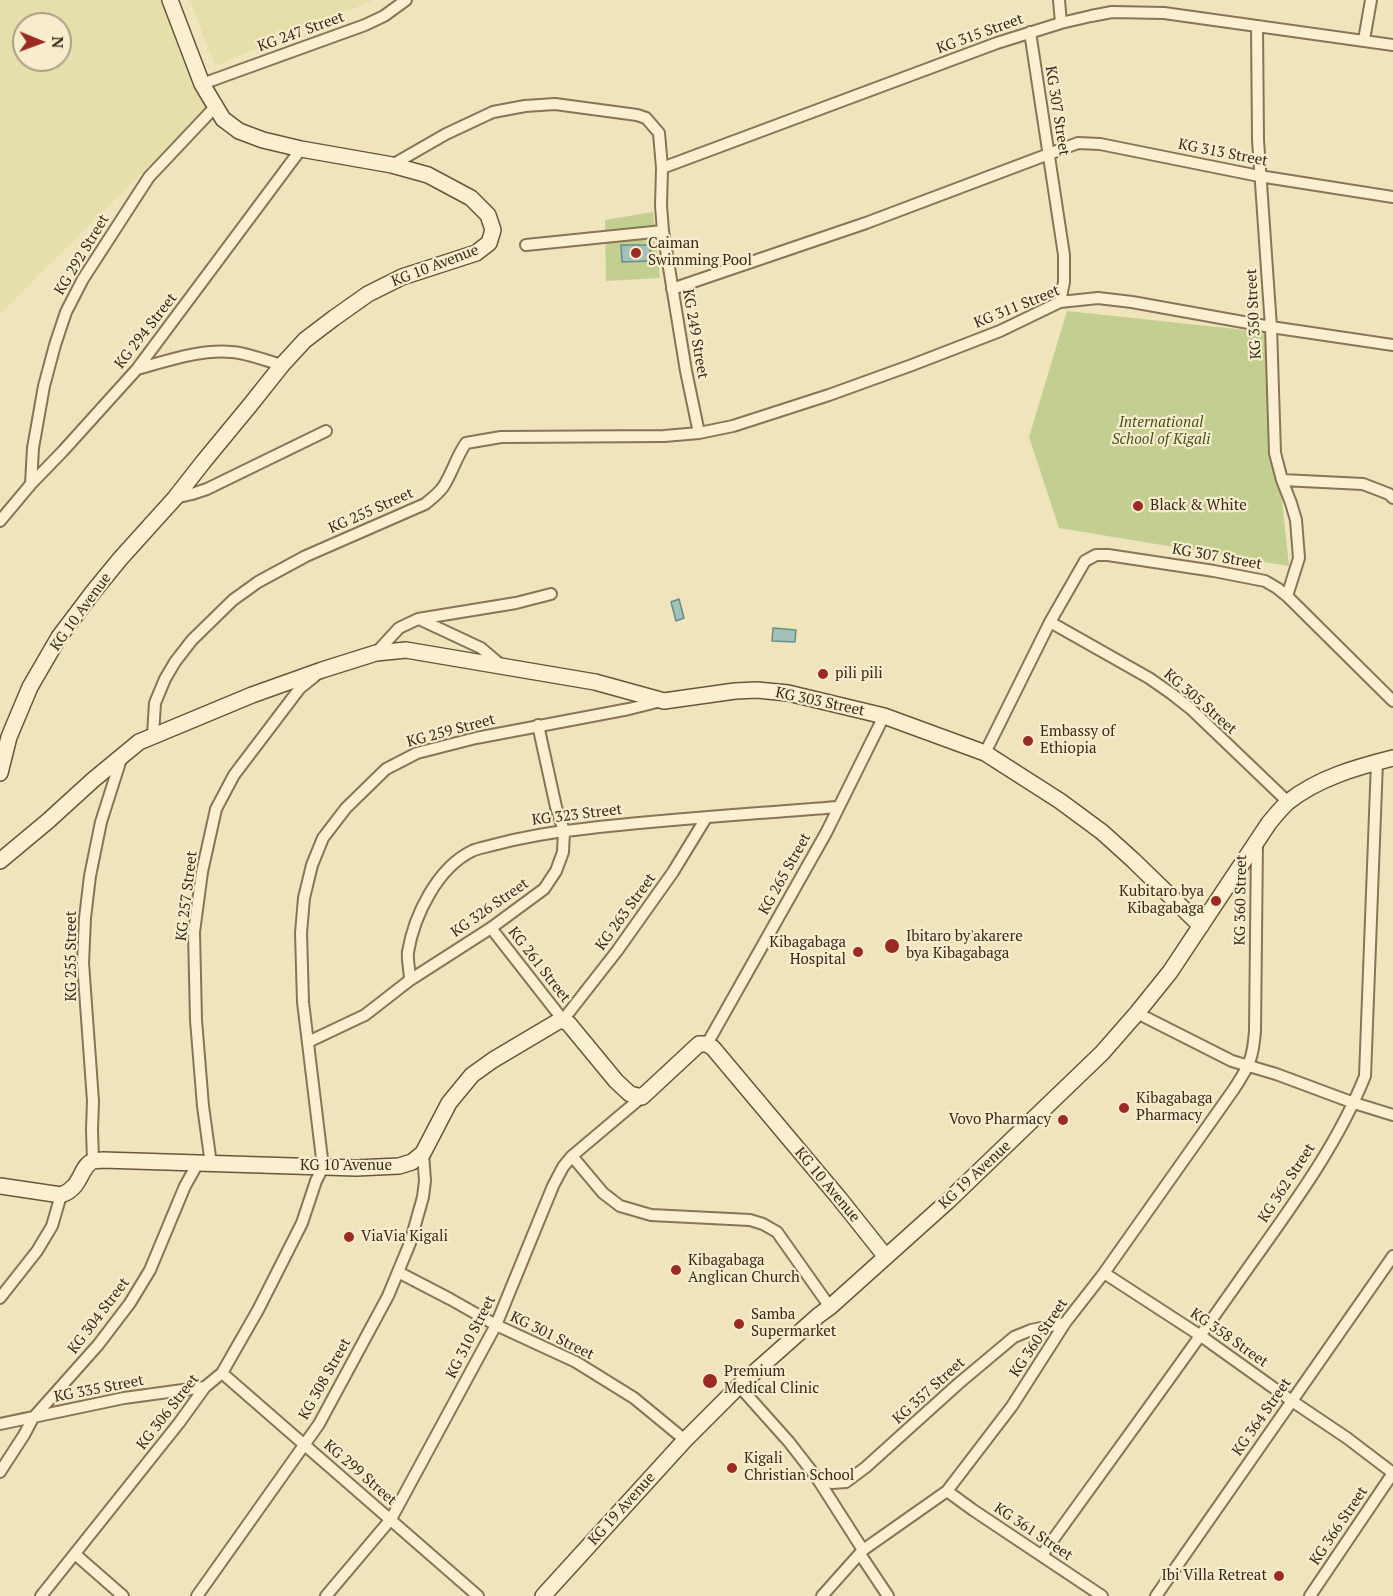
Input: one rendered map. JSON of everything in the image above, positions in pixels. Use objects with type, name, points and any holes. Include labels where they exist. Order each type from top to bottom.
[{"type":"street","name":"KG 10 Avenue","points":[[0,773],[5,739],[30,687],[59,637],[120,559],[175,498],[282,365],[305,340],[368,294],[402,276],[476,253],[489,243],[493,230],[488,215],[471,198],[428,175],[392,165],[301,149],[263,140],[239,131],[224,119],[202,84],[170,0]]},
{"type":"street","name":"KG 247 Street","points":[[202,84],[365,25],[384,16],[406,0]]},
{"type":"street","points":[[1059,0],[1061,23]]},
{"type":"street","points":[[1365,40],[1371,0]]},
{"type":"street","name":"KG 315 Street","points":[[662,168],[986,47],[1061,23],[1112,12],[1164,13],[1393,45]]},
{"type":"street","name":"KG 350 Street","points":[[1257,26],[1259,176],[1271,327],[1275,453],[1296,520],[1299,558],[1287,596]]},
{"type":"street","name":"KG 307 Street","points":[[1030,32],[1064,255],[1064,282],[1060,302]]},
{"type":"street","name":"KG 249 Street","points":[[392,165],[446,134],[493,112],[525,106],[555,104],[646,118],[659,133],[663,231],[686,371],[699,433]]},
{"type":"street","name":"KG 292 Street","points":[[31,484],[33,448],[44,386],[66,312],[83,279],[149,177],[215,107]]},
{"type":"street","name":"KG 313 Street","points":[[672,289],[866,223],[1078,143],[1100,144],[1259,176],[1393,198]]},
{"type":"street","name":"KG 294 Street","points":[[0,521],[137,369],[301,149]]},
{"type":"street","points":[[526,245],[663,231]]},
{"type":"street","name":"KG 311 Street","points":[[699,433],[733,426],[829,395],[1000,331],[1060,302],[1098,298],[1393,345]]},
{"type":"street","points":[[137,369],[202,353],[233,352],[282,365]]},
{"type":"street","points":[[175,498],[207,489],[326,430]]},
{"type":"street","name":"KG 255 Street","points":[[153,735],[155,703],[175,662],[192,640],[233,600],[258,582],[306,556],[425,504],[437,495],[444,485],[466,443],[501,437],[664,436],[699,433]]},
{"type":"street","points":[[1282,480],[1363,484],[1389,494],[1393,498]]},
{"type":"street","name":"KG 307 Street","points":[[1050,622],[1085,561],[1096,555],[1214,571],[1265,581],[1287,596],[1393,701]]},
{"type":"street","points":[[376,653],[399,628],[418,619],[516,603],[551,594]]},
{"type":"street","points":[[418,619],[481,648],[502,666]]},
{"type":"street","points":[[985,753],[1050,622]]},
{"type":"street","name":"KG 305 Street","points":[[1050,622],[1149,678],[1172,694],[1191,709],[1288,802]]},
{"type":"street","name":"KG 303 Street","points":[[0,861],[139,742],[252,695],[322,670],[376,653],[406,650],[595,681],[664,701],[757,690],[788,693],[884,716],[985,753],[1060,801],[1102,832],[1201,927]]},
{"type":"street","name":"KG 257 Street","points":[[204,1163],[194,932],[202,872],[216,809],[234,775],[259,741],[300,688],[322,670]]},
{"type":"street","name":"KG 259 Street","points":[[323,1167],[303,1002],[301,933],[304,898],[312,865],[323,838],[346,808],[386,769],[417,753],[476,738],[664,701]]},
{"type":"street","name":"KG 265 Street","points":[[707,1044],[826,833],[884,716]]},
{"type":"street","name":"KG 326 Street","points":[[308,1042],[365,1015],[410,980],[491,928],[544,889],[556,871],[563,852],[564,831],[556,807],[538,725]]},
{"type":"street","name":"KG 255 Street","points":[[93,1161],[93,1101],[83,963],[85,918],[90,876],[101,822],[122,756]]},
{"type":"street","name":"KG 19 Avenue","points":[[543,1596],[685,1440],[739,1386],[947,1202],[1102,1053],[1170,972],[1269,823],[1288,802],[1336,775],[1393,758]]},
{"type":"street","name":"KG 362 Street","points":[[1041,1555],[1201,1336],[1317,1167],[1354,1103],[1365,1076],[1377,762]]},
{"type":"street","name":"KG 323 Street","points":[[410,980],[408,954],[423,905],[434,886],[452,865],[472,851],[522,837],[612,825],[837,807]]},
{"type":"street","name":"KG 263 Street","points":[[563,1020],[617,951],[673,872],[706,818]]},
{"type":"street","name":"KG 360 Street","points":[[822,1596],[862,1552],[947,1491],[1012,1406],[1065,1323],[1104,1273],[1249,1065],[1255,1030],[1257,841]]},
{"type":"street","name":"KG 261 Street","points":[[491,928],[563,1020]]},
{"type":"street","points":[[1137,1013],[1232,1061],[1393,1115]]},
{"type":"street","points":[[423,1153],[449,1103],[472,1075],[502,1054],[557,1022],[563,1020],[569,1024],[616,1081],[630,1094],[642,1097],[699,1044],[707,1044]]},
{"type":"street","name":"KG 10 Avenue","points":[[707,1044],[713,1048],[886,1257]]},
{"type":"street","name":"KG 310 Street","points":[[326,1596],[390,1519],[496,1325],[562,1167],[642,1097]]},
{"type":"street","name":"KG 10 Avenue","points":[[93,1161],[356,1168],[399,1166],[412,1162],[423,1153]]},
{"type":"street","name":"KG 308 Street","points":[[197,1596],[319,1424],[388,1296],[410,1243],[423,1197],[425,1181],[423,1153]]},
{"type":"street","points":[[572,1156],[603,1193],[620,1206],[651,1215],[750,1220],[764,1224],[777,1232],[830,1306]]},
{"type":"street","points":[[0,1186],[61,1195],[75,1187],[86,1167],[93,1161]]},
{"type":"street","name":"KG 304 Street","points":[[0,1472],[33,1418],[98,1345],[130,1303],[150,1270],[185,1186],[204,1163]]},
{"type":"street","name":"KG 306 Street","points":[[41,1596],[205,1387],[222,1373],[258,1310],[302,1223],[323,1167]]},
{"type":"street","points":[[0,1298],[37,1251],[52,1226],[61,1195]]},
{"type":"street","name":"KG 364 Street","points":[[1156,1596],[1393,1256]]},
{"type":"street","name":"KG 301 Street","points":[[398,1272],[496,1325],[576,1362],[604,1378],[634,1398],[685,1440]]},
{"type":"street","name":"KG 358 Street","points":[[1104,1273],[1201,1336],[1393,1473]]},
{"type":"street","name":"KG 357 Street","points":[[817,1478],[832,1483],[846,1482],[1014,1337],[1031,1330],[1065,1323]]},
{"type":"street","name":"KG 299 Street","points":[[222,1373],[478,1596]]},
{"type":"street","points":[[739,1386],[789,1442],[817,1478],[888,1596]]},
{"type":"street","name":"KG 335 Street","points":[[0,1424],[124,1398],[205,1387]]},
{"type":"street","name":"KG 366 Street","points":[[1310,1596],[1393,1473]]},
{"type":"street","name":"KG 361 Street","points":[[947,1491],[1102,1596]]},
{"type":"street","points":[[75,1554],[123,1596]]},
{"type":"shaded area","points":[[0,0],[166,0],[210,106],[0,313]]},
{"type":"shaded area","points":[[190,0],[374,0],[215,66]]},
{"type":"green space","points":[[653,212],[660,278],[606,281],[605,220]]},
{"type":"green space","name":"International School of Kigali","points":[[1067,311],[1264,332],[1289,566],[1059,528],[1029,437]]},
{"type":"water","name":"Caiman Swimming Pool","points":[[621,245],[650,245],[651,261],[622,262]]},
{"type":"water","points":[[679,599],[684,618],[676,621],[671,602]]},
{"type":"water","points":[[773,628],[796,630],[795,642],[772,641]]},
{"type":"place","name":"Caiman Swimming Pool","points":[[636,253]]},
{"type":"place","name":"Black & White","points":[[1138,506]]},
{"type":"place","name":"pili pili","points":[[823,674]]},
{"type":"place","name":"Embassy of Ethiopia","points":[[1028,741]]},
{"type":"place","name":"Kubitaro bya Kibagabaga","points":[[1216,901]]},
{"type":"place","name":"Ibitaro by'akarere bya Kibagabaga","points":[[892,946]]},
{"type":"place","name":"Kibagabaga Hospital","points":[[858,952]]},
{"type":"place","name":"Kibagabaga Pharmacy","points":[[1124,1108]]},
{"type":"place","name":"Vovo Pharmacy","points":[[1063,1120]]},
{"type":"place","name":"ViaVia Kigali","points":[[349,1237]]},
{"type":"place","name":"Kibagabaga Anglican Church","points":[[676,1270]]},
{"type":"place","name":"Samba Supermarket","points":[[739,1324]]},
{"type":"place","name":"Premium Medical Clinic","points":[[710,1381]]},
{"type":"place","name":"Kigali Christian School","points":[[732,1468]]},
{"type":"place","name":"Ibi Villa Retreat","points":[[1279,1576]]}]
